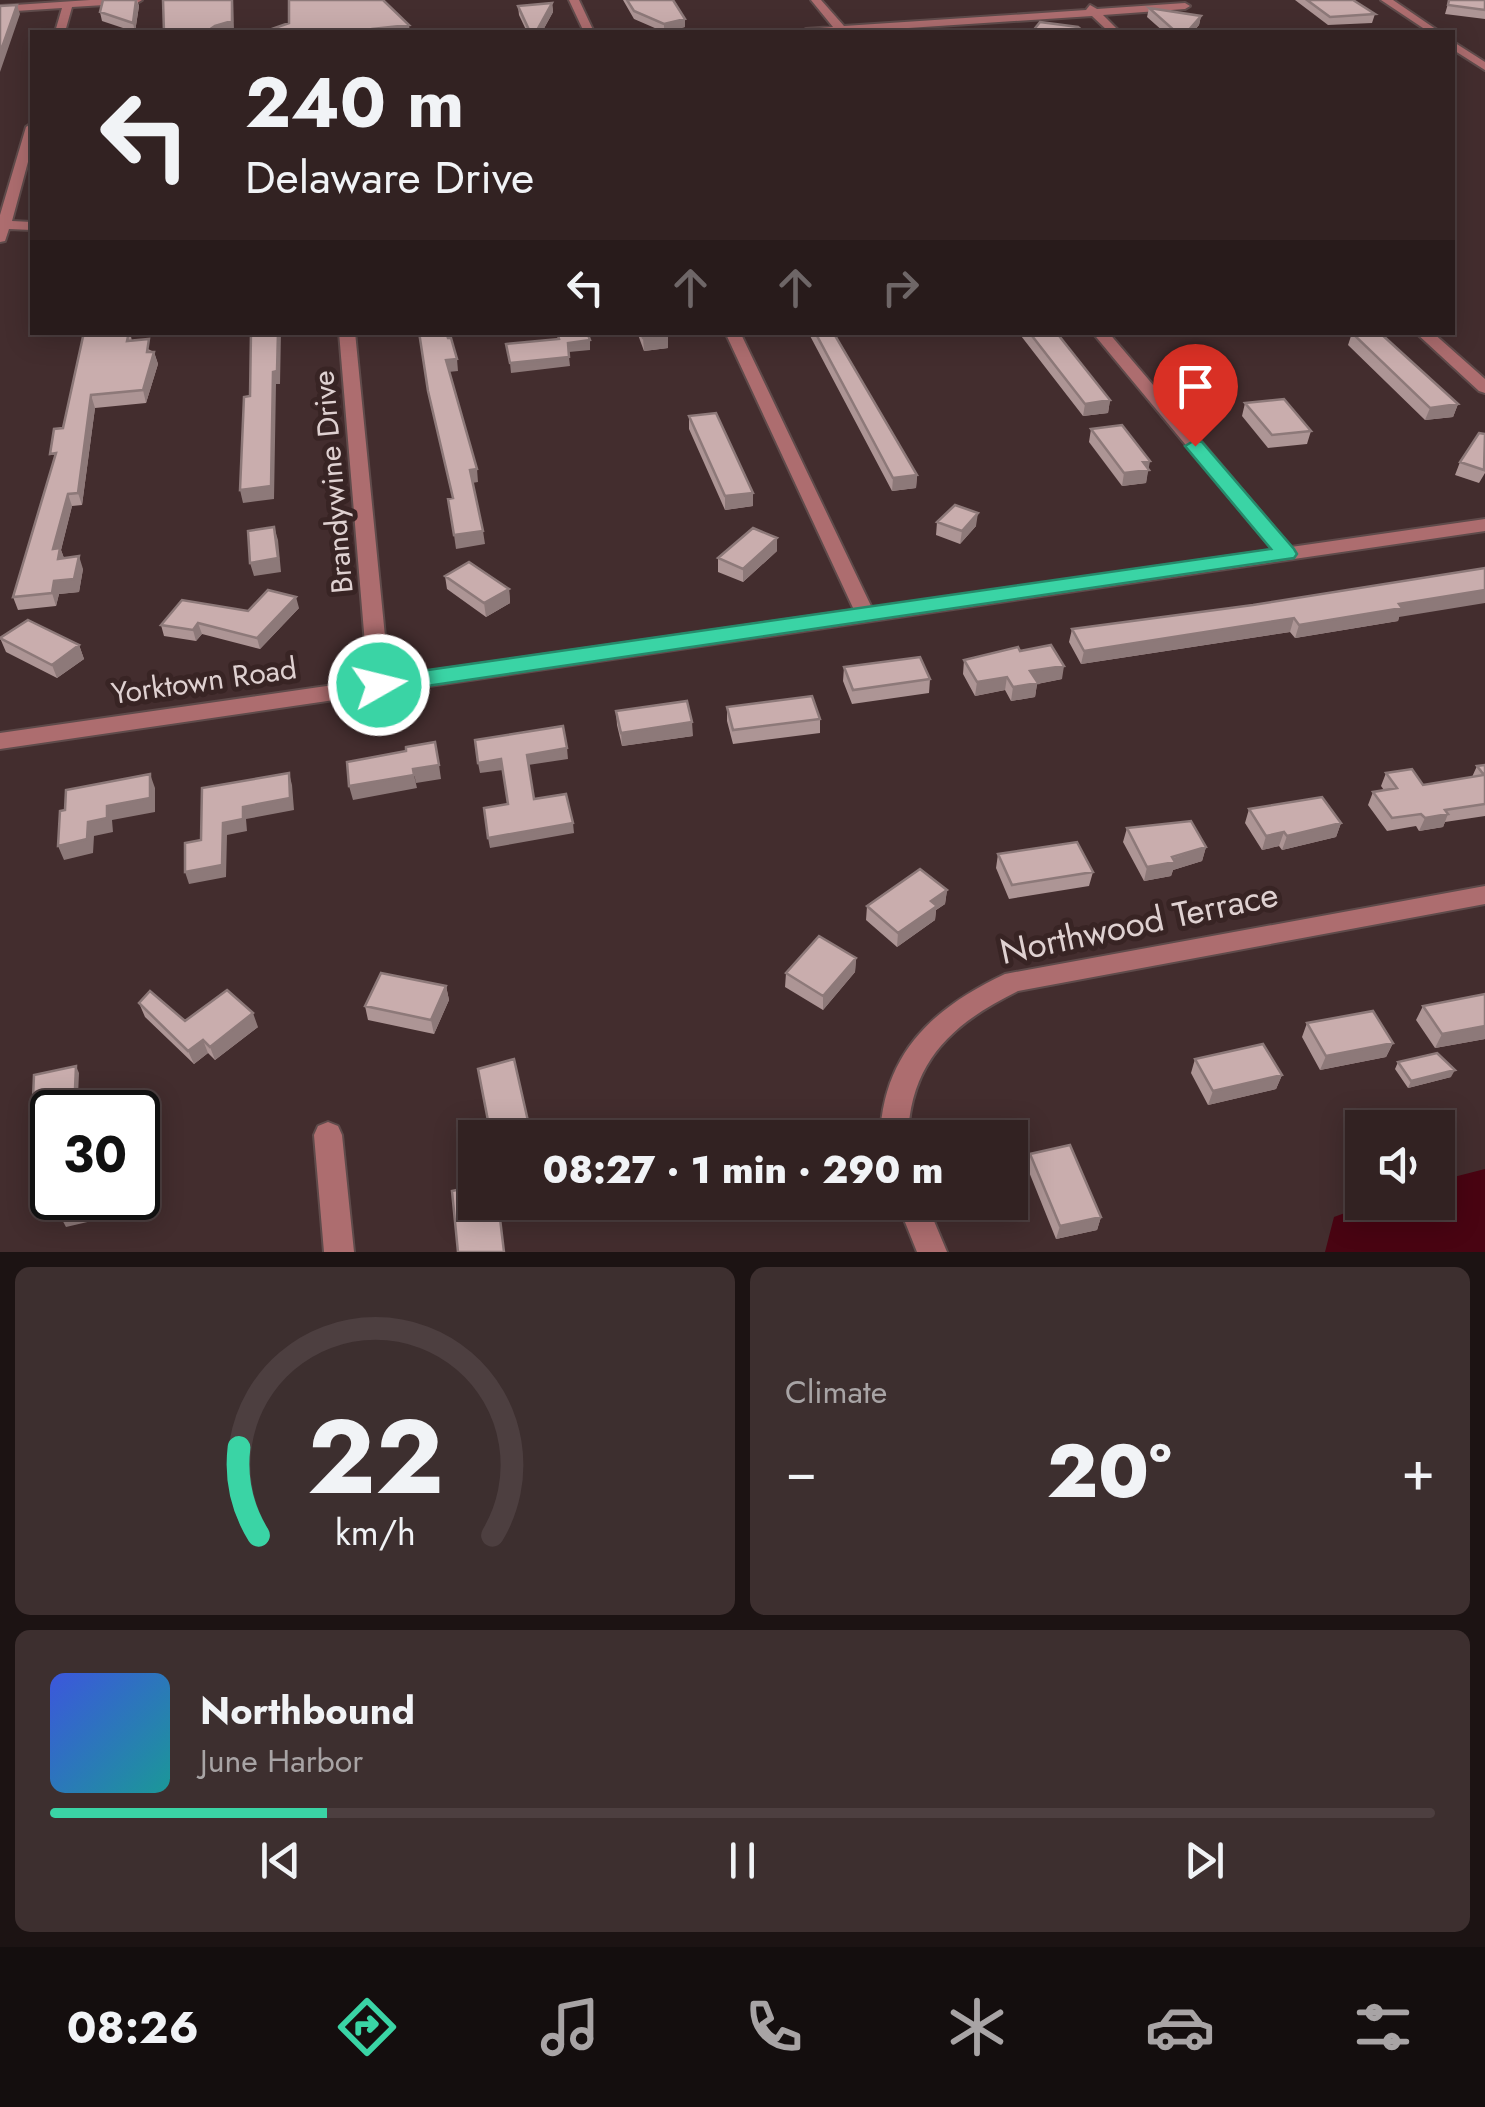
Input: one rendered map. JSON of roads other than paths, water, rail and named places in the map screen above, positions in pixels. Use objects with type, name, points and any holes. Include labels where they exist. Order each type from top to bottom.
[{"type":"street","points":[[0,10],[138,0]]},
{"type":"street","points":[[574,0],[589,30]]},
{"type":"street","points":[[816,0],[840,30]]},
{"type":"street","points":[[1082,0],[1113,30]]},
{"type":"street","points":[[1386,0],[1432,30]]},
{"type":"street","points":[[61,30],[68,5]]},
{"type":"street","points":[[854,30],[1185,6]]},
{"type":"street","points":[[1455,46],[1485,67]]},
{"type":"street","points":[[30,134],[1,229],[30,226]]},
{"type":"street","name":"Brandywine Drive","points":[[347,335],[379,685]]},
{"type":"street","points":[[733,335],[866,615]]},
{"type":"street","points":[[1103,335],[1286,554]]},
{"type":"street","points":[[1425,335],[1485,388]]},
{"type":"street","name":"Yorktown Road","points":[[0,740],[1485,525]]},
{"type":"street","name":"Northwood Terrace","points":[[896,1120],[900,1087],[937,1029],[975,999],[1014,981],[1485,894]]},
{"type":"street","points":[[328,1135],[338,1252]]},
{"type":"street","points":[[919,1220],[932,1252]]}]
